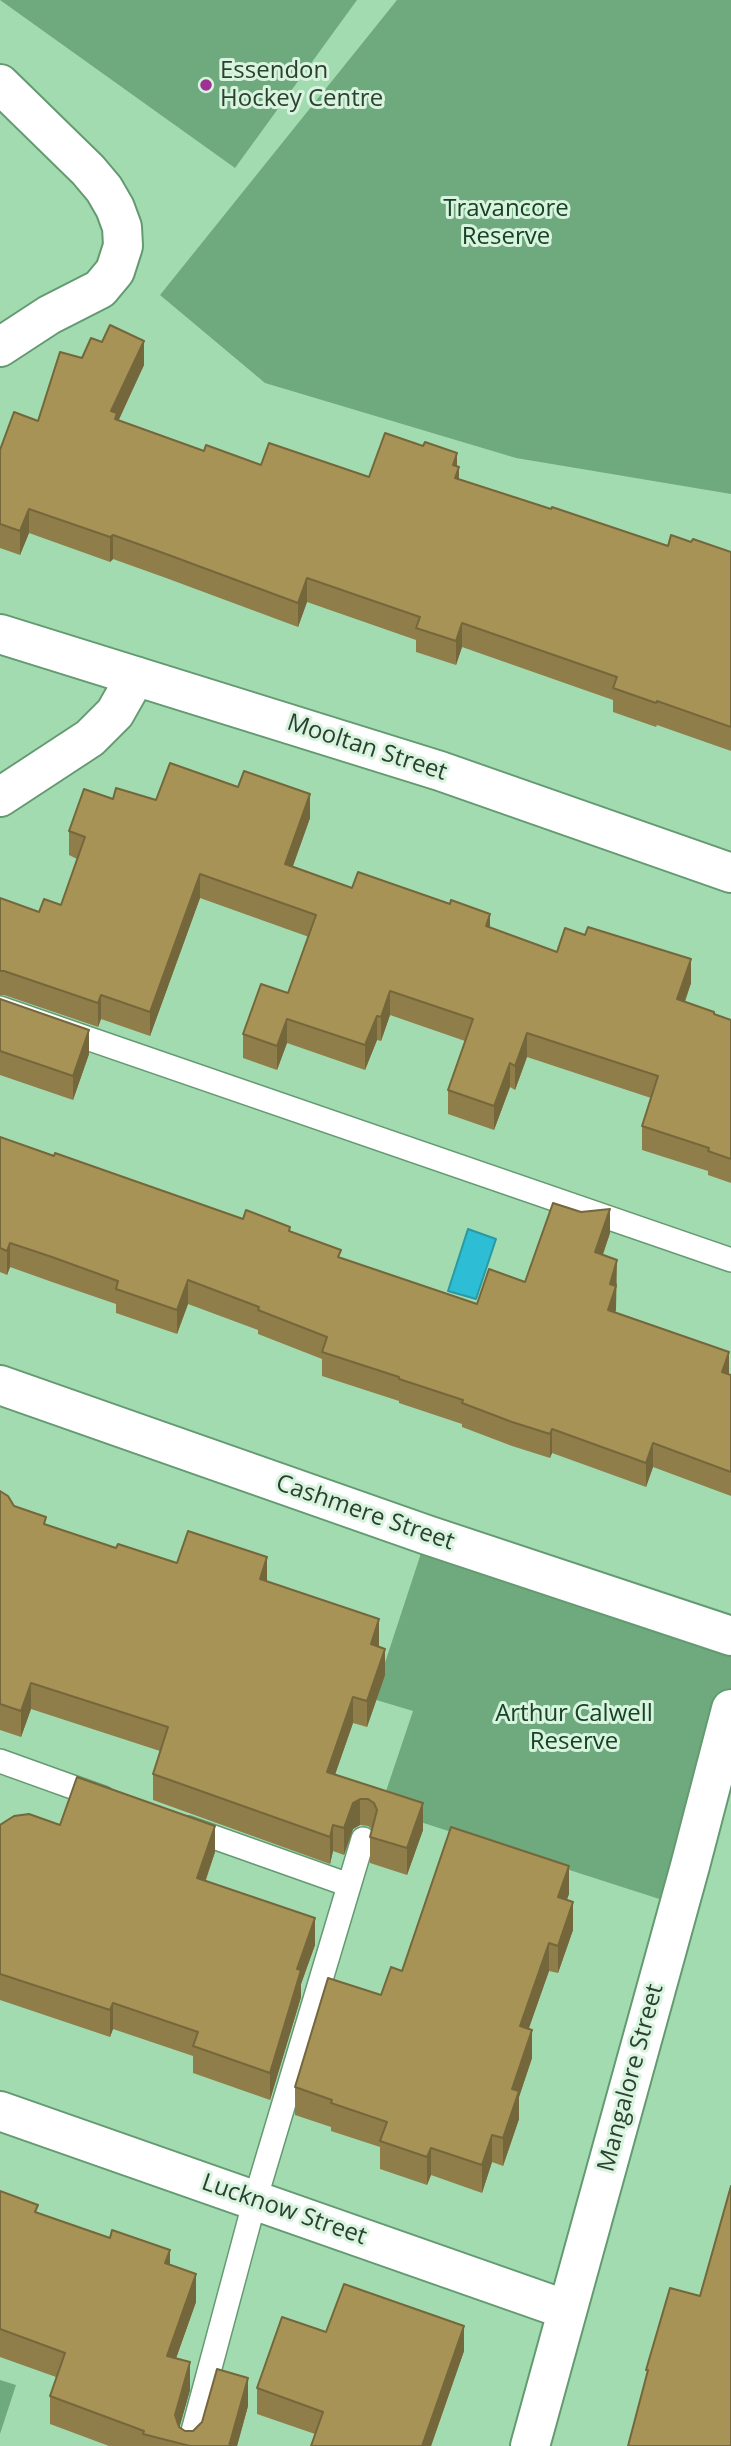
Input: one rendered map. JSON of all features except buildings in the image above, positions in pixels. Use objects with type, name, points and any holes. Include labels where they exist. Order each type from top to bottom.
[{"type":"street","points":[[0,84],[88,170],[115,208],[122,227],[123,246],[115,271],[100,289],[49,315],[0,347]]},
{"type":"street","name":"Mooltan Street","points":[[0,634],[440,771],[731,873]]},
{"type":"street","points":[[0,797],[90,738],[115,713],[136,676]]},
{"type":"street","name":"Cashmere Street","points":[[0,1385],[427,1535],[731,1636]]},
{"type":"street","name":"Mangalore Street","points":[[530,2446],[731,1709]]},
{"type":"street","name":"Lucknow Street","points":[[0,2110],[567,2309]]},
{"type":"lane","points":[[0,1008],[731,1260]]},
{"type":"lane","points":[[0,1761],[129,1807]]},
{"type":"lane","points":[[168,1821],[349,1885]]},
{"type":"lane","points":[[189,2446],[255,2200],[363,1839]]},
{"type":"green space","name":"Essendon Hockey Centre","points":[[0,0],[357,0],[235,168]]},
{"type":"green space","name":"Travancore Reserve","points":[[397,0],[731,0],[731,494],[516,458],[265,383],[160,295]]},
{"type":"green space","name":"Arthur Calwell Reserve","points":[[427,1535],[731,1636],[731,1709],[678,1905],[380,1809],[413,1711],[373,1699]]},
{"type":"green space","points":[[0,2380],[16,2385],[0,2434]]},
{"type":"water","points":[[468,1229],[496,1239],[476,1299],[448,1291]]},
{"type":"place","name":"Essendon Hockey Centre","points":[[206,85]]}]
